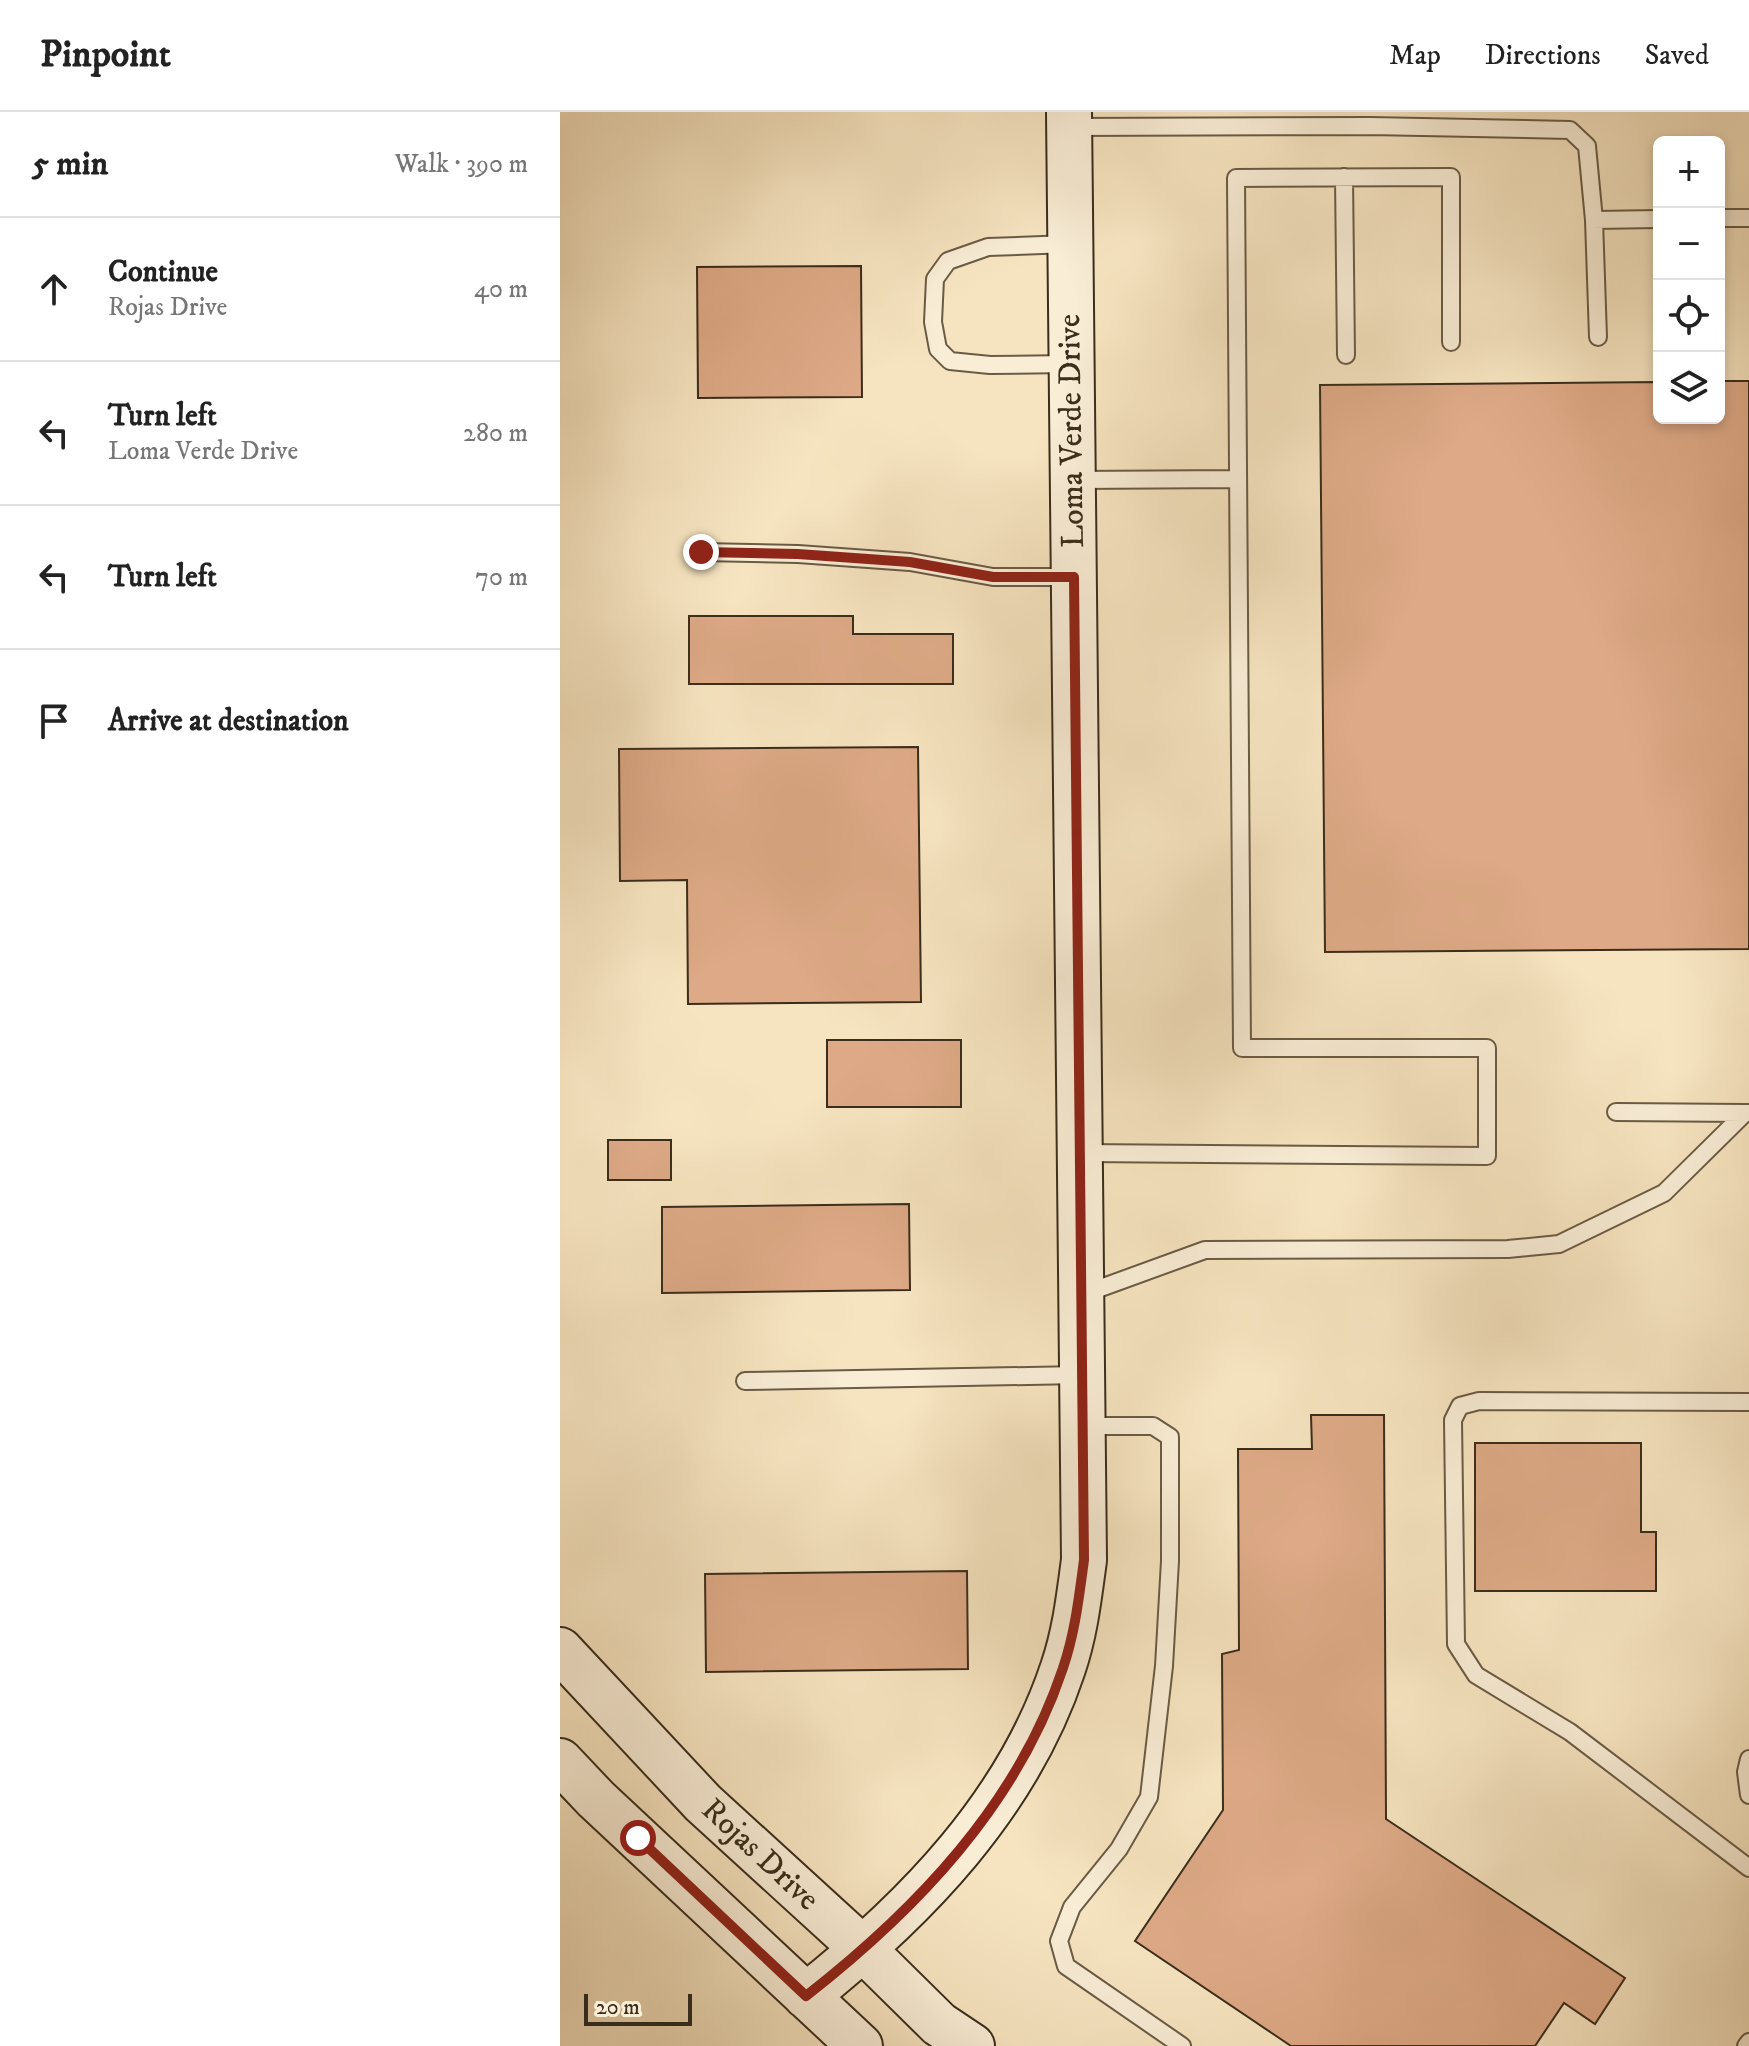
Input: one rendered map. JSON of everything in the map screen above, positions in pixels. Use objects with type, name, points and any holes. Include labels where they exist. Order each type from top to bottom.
[{"type":"street","name":"Loma Verde Drive","points":[[806,1996],[864,1950],[970,1840],[1009,1785],[1040,1726],[1063,1667],[1077,1614],[1084,1560],[1069,119]]},
{"type":"street","name":"Rojas Drive","points":[[560,1650],[703,1803],[864,1950],[939,2024],[972,2046]]},
{"type":"street","points":[[563,1771],[860,2046]]},
{"type":"lane","points":[[1069,119],[1570,130],[1587,146],[1594,220],[1598,337]]},
{"type":"lane","points":[[1344,177],[1346,355]]},
{"type":"lane","points":[[1080,1153],[1487,1156],[1487,1048],[1242,1048],[1236,178],[1451,177],[1451,342]]},
{"type":"lane","points":[[1725,218],[1749,218]]},
{"type":"lane","points":[[1594,220],[1653,219]]},
{"type":"lane","points":[[1071,244],[988,247],[948,261],[935,279],[933,322],[938,349],[950,361],[990,365],[1072,364]]},
{"type":"lane","points":[[1073,480],[1238,479]]},
{"type":"lane","points":[[701,552],[798,554],[910,562],[993,577],[1074,577]]},
{"type":"lane","points":[[1616,1112],[1747,1113]]},
{"type":"lane","points":[[1082,1295],[1205,1250],[1508,1249],[1559,1244],[1664,1193],[1747,1113]]},
{"type":"lane","points":[[745,1381],[1082,1375]]},
{"type":"lane","points":[[1749,1402],[1479,1401],[1460,1406],[1453,1420],[1456,1644],[1476,1675],[1570,1732],[1749,1868]]},
{"type":"lane","points":[[1082,1426],[1153,1426],[1170,1437],[1170,1561],[1164,1666],[1149,1797],[1119,1849],[1072,1907],[1059,1941],[1066,1966],[1182,2046]]},
{"type":"lane","points":[[1749,1759],[1746,1772],[1749,1795]]},
{"type":"building","points":[[861,266],[862,397],[698,398],[697,267]]},
{"type":"building","points":[[1725,381],[1749,381],[1749,949],[1325,952],[1320,385],[1653,382],[1653,424],[1725,424]]},
{"type":"building","points":[[689,616],[853,616],[853,634],[953,634],[953,684],[689,684]]},
{"type":"building","points":[[918,747],[921,1002],[688,1004],[687,880],[620,881],[619,749]]},
{"type":"building","points":[[827,1040],[961,1040],[961,1107],[827,1107]]},
{"type":"building","points":[[608,1140],[671,1140],[671,1180],[608,1180]]},
{"type":"building","points":[[909,1204],[910,1290],[662,1293],[662,1207]]},
{"type":"building","points":[[1311,1415],[1384,1415],[1386,1819],[1625,1978],[1595,2024],[1564,2003],[1535,2046],[1291,2046],[1135,1941],[1223,1810],[1222,1654],[1239,1650],[1238,1449],[1312,1449]]},
{"type":"building","points":[[1475,1443],[1641,1443],[1641,1532],[1656,1532],[1656,1591],[1475,1591]]},
{"type":"building","points":[[967,1571],[968,1669],[706,1672],[705,1574]]},
{"type":"route","points":[[638,1838],[806,1996],[864,1950],[970,1840],[1009,1785],[1040,1726],[1063,1667],[1077,1614],[1084,1560],[1074,577],[993,577],[910,562],[798,554],[701,552]]}]
